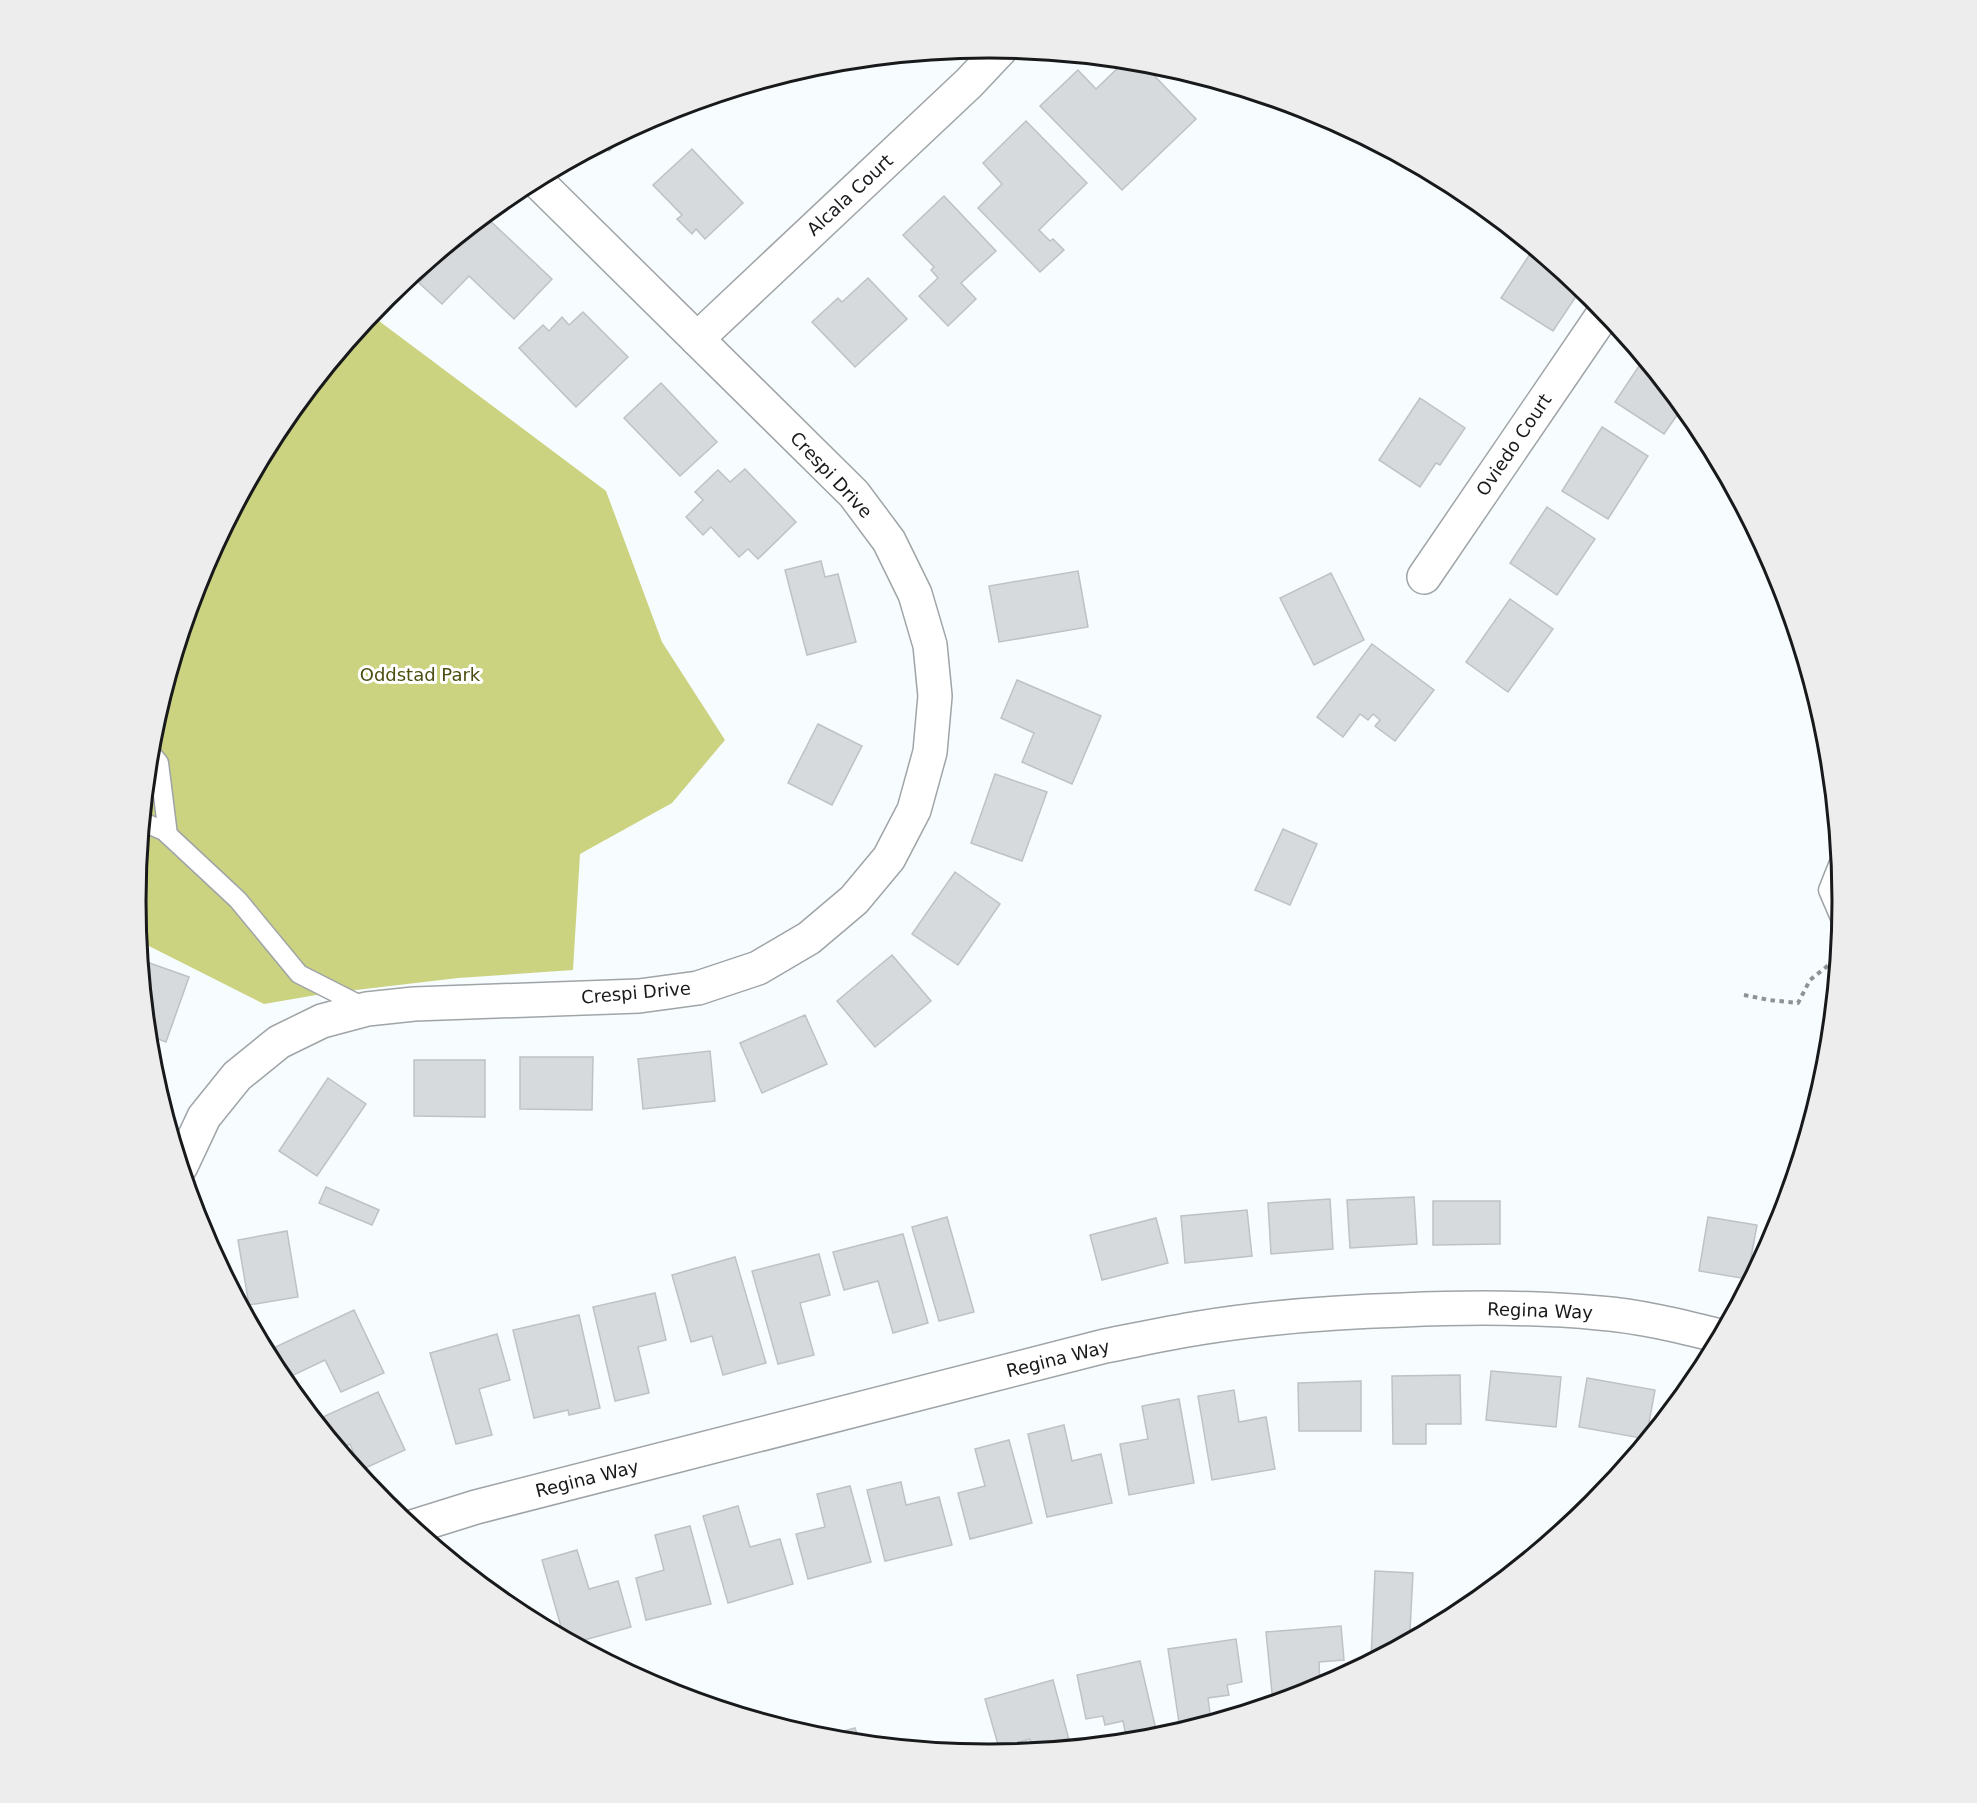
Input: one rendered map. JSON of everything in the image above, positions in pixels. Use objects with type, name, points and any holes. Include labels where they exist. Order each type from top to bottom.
[{"type":"street","name":"Alcala Court","points":[[698,339],[969,83],[992,58]]},
{"type":"street","name":"Crespi Drive","points":[[185,1155],[204,1117],[237,1076],[279,1042],[322,1022],[367,1009],[414,1004],[639,996],[698,987],[758,968],[809,938],[854,900],[889,858],[914,810],[930,752],[935,696],[930,645],[915,594],[889,541],[854,494],[543,187]]},
{"type":"street","name":"Oviedo Court","points":[[1424,577],[1599,320]]},
{"type":"street","name":"Regina Way","points":[[421,1524],[476,1507],[1105,1346],[1199,1328],[1286,1316],[1454,1308],[1600,1313],[1712,1333]]},
{"type":"lane","points":[[158,762],[168,835]]},
{"type":"lane","points":[[149,825],[168,835],[238,900],[299,975],[367,1009]]},
{"type":"lane","points":[[1831,882],[1828,890],[1832,899]]},
{"type":"path","points":[[1744,995],[1798,1003],[1810,980],[1829,965]]},
{"type":"green space","name":"Oddstad Park","points":[[378,320],[606,491],[662,642],[725,740],[672,803],[580,854],[573,970],[458,978],[322,994],[264,1004],[147,945],[147,846],[162,737],[174,683],[190,631],[232,529],[258,480],[288,433],[320,388]]},
{"type":"building","points":[[1117,69],[1154,75],[1196,119],[1122,190],[1040,106],[1078,70],[1096,89]]},
{"type":"building","points":[[1026,121],[1087,183],[1039,230],[1064,250],[1040,272],[978,208],[1002,184],[983,163]]},
{"type":"building","points":[[692,149],[743,203],[705,239],[696,229],[692,234],[677,219],[682,215],[653,185]]},
{"type":"building","points":[[944,196],[996,251],[961,283],[976,299],[948,326],[919,296],[938,278],[931,270],[934,267],[903,235]]},
{"type":"building","points":[[491,222],[552,279],[514,319],[469,276],[442,304],[419,283],[434,267]]},
{"type":"building","points":[[1529,256],[1576,297],[1553,331],[1501,298]]},
{"type":"building","points":[[868,278],[907,319],[855,367],[812,322],[838,298],[842,302]]},
{"type":"building","points":[[583,312],[628,357],[576,407],[519,348],[543,325],[549,331],[562,317],[569,325]]},
{"type":"building","points":[[1639,366],[1677,416],[1664,434],[1615,402]]},
{"type":"building","points":[[661,383],[717,442],[680,476],[624,418]]},
{"type":"building","points":[[1420,398],[1465,428],[1440,465],[1436,463],[1420,487],[1379,460]]},
{"type":"building","points":[[1602,427],[1648,456],[1608,519],[1562,491]]},
{"type":"building","points":[[745,469],[796,522],[758,559],[748,549],[739,557],[711,527],[703,535],[686,517],[703,500],[695,492],[718,470],[730,482]]},
{"type":"building","points":[[1547,507],[1595,539],[1557,595],[1510,563]]},
{"type":"building","points":[[821,561],[825,577],[838,574],[856,642],[807,655],[785,570]]},
{"type":"building","points":[[1078,571],[1088,627],[999,642],[989,586]]},
{"type":"building","points":[[1331,573],[1364,640],[1314,665],[1280,598]]},
{"type":"building","points":[[1510,599],[1553,629],[1508,692],[1466,662]]},
{"type":"building","points":[[1372,644],[1434,690],[1395,741],[1375,726],[1380,720],[1373,714],[1368,720],[1360,714],[1343,737],[1317,717]]},
{"type":"building","points":[[1017,680],[1101,716],[1072,784],[1022,762],[1034,733],[1001,718]]},
{"type":"building","points":[[818,724],[862,746],[832,805],[788,783]]},
{"type":"building","points":[[995,774],[1047,792],[1022,861],[971,843]]},
{"type":"building","points":[[1283,829],[1317,844],[1290,905],[1255,890]]},
{"type":"building","points":[[955,872],[1000,904],[958,965],[912,934]]},
{"type":"building","points":[[892,955],[931,1001],[875,1047],[837,1001]]},
{"type":"building","points":[[148,962],[189,977],[166,1042],[157,1039]]},
{"type":"building","points":[[805,1015],[827,1064],[762,1093],[740,1043]]},
{"type":"building","points":[[710,1051],[715,1101],[643,1109],[638,1059]]},
{"type":"building","points":[[520,1057],[593,1057],[592,1110],[520,1109]]},
{"type":"building","points":[[414,1060],[485,1060],[485,1117],[414,1116]]},
{"type":"building","points":[[328,1078],[366,1104],[317,1176],[279,1151]]},
{"type":"building","points":[[326,1187],[379,1210],[372,1225],[319,1203]]},
{"type":"building","points":[[1414,1197],[1417,1244],[1350,1248],[1347,1200]]},
{"type":"building","points":[[1330,1199],[1333,1249],[1271,1254],[1268,1203]]},
{"type":"building","points":[[1433,1201],[1500,1201],[1500,1244],[1433,1245]]},
{"type":"building","points":[[1247,1210],[1252,1256],[1185,1263],[1181,1216]]},
{"type":"building","points":[[947,1217],[974,1312],[939,1321],[912,1227]]},
{"type":"building","points":[[1708,1217],[1757,1225],[1750,1263],[1743,1278],[1699,1271]]},
{"type":"building","points":[[1156,1218],[1168,1263],[1102,1280],[1090,1235]]},
{"type":"building","points":[[287,1231],[298,1297],[249,1305],[238,1240]]},
{"type":"building","points":[[903,1234],[928,1323],[893,1333],[878,1281],[844,1290],[833,1252]]},
{"type":"building","points":[[819,1254],[830,1295],[800,1303],[814,1355],[778,1364],[752,1271]]},
{"type":"building","points":[[735,1257],[766,1363],[723,1375],[712,1336],[691,1342],[672,1275]]},
{"type":"building","points":[[655,1293],[666,1340],[638,1347],[649,1393],[615,1401],[593,1307]]},
{"type":"building","points":[[354,1310],[384,1373],[341,1392],[325,1360],[292,1376],[274,1348]]},
{"type":"building","points":[[579,1315],[600,1408],[569,1415],[568,1410],[534,1418],[513,1330]]},
{"type":"building","points":[[497,1334],[510,1380],[479,1389],[492,1435],[456,1444],[430,1353]]},
{"type":"building","points":[[1491,1371],[1561,1377],[1556,1427],[1486,1420]]},
{"type":"building","points":[[1460,1375],[1461,1424],[1426,1424],[1426,1444],[1393,1444],[1392,1376]]},
{"type":"building","points":[[1587,1378],[1655,1390],[1649,1425],[1638,1438],[1579,1427]]},
{"type":"building","points":[[1361,1381],[1361,1431],[1299,1431],[1298,1383]]},
{"type":"building","points":[[1234,1390],[1239,1422],[1266,1417],[1275,1469],[1212,1480],[1198,1396]]},
{"type":"building","points":[[378,1392],[405,1450],[365,1468],[356,1458],[350,1444],[346,1446],[322,1417]]},
{"type":"building","points":[[1179,1399],[1194,1483],[1129,1495],[1120,1444],[1148,1439],[1142,1406]]},
{"type":"building","points":[[1064,1425],[1072,1461],[1101,1454],[1112,1503],[1047,1517],[1028,1434]]},
{"type":"building","points":[[1009,1440],[1032,1523],[970,1539],[958,1493],[985,1486],[975,1449]]},
{"type":"building","points":[[901,1482],[906,1505],[939,1497],[952,1545],[885,1561],[867,1490]]},
{"type":"building","points":[[850,1486],[871,1562],[808,1579],[796,1534],[825,1527],[817,1494]]},
{"type":"building","points":[[738,1506],[750,1547],[780,1539],[793,1584],[728,1603],[703,1516]]},
{"type":"building","points":[[690,1526],[711,1604],[646,1620],[636,1578],[664,1570],[655,1535]]},
{"type":"building","points":[[577,1550],[589,1589],[618,1581],[631,1627],[583,1640],[562,1629],[542,1560]]},
{"type":"building","points":[[1375,1571],[1413,1573],[1411,1631],[1371,1653]]},
{"type":"building","points":[[1341,1626],[1344,1660],[1319,1662],[1320,1676],[1272,1695],[1266,1632]]},
{"type":"building","points":[[1236,1639],[1242,1682],[1227,1685],[1229,1695],[1208,1698],[1210,1715],[1179,1722],[1168,1649]]},
{"type":"building","points":[[1140,1661],[1156,1727],[1125,1733],[1123,1721],[1105,1725],[1103,1716],[1086,1719],[1077,1675]]},
{"type":"building","points":[[1053,1680],[1069,1740],[1031,1743],[1030,1739],[1014,1744],[998,1744],[985,1699]]},
{"type":"building","points":[[855,1728],[857,1733],[843,1731]]}]
